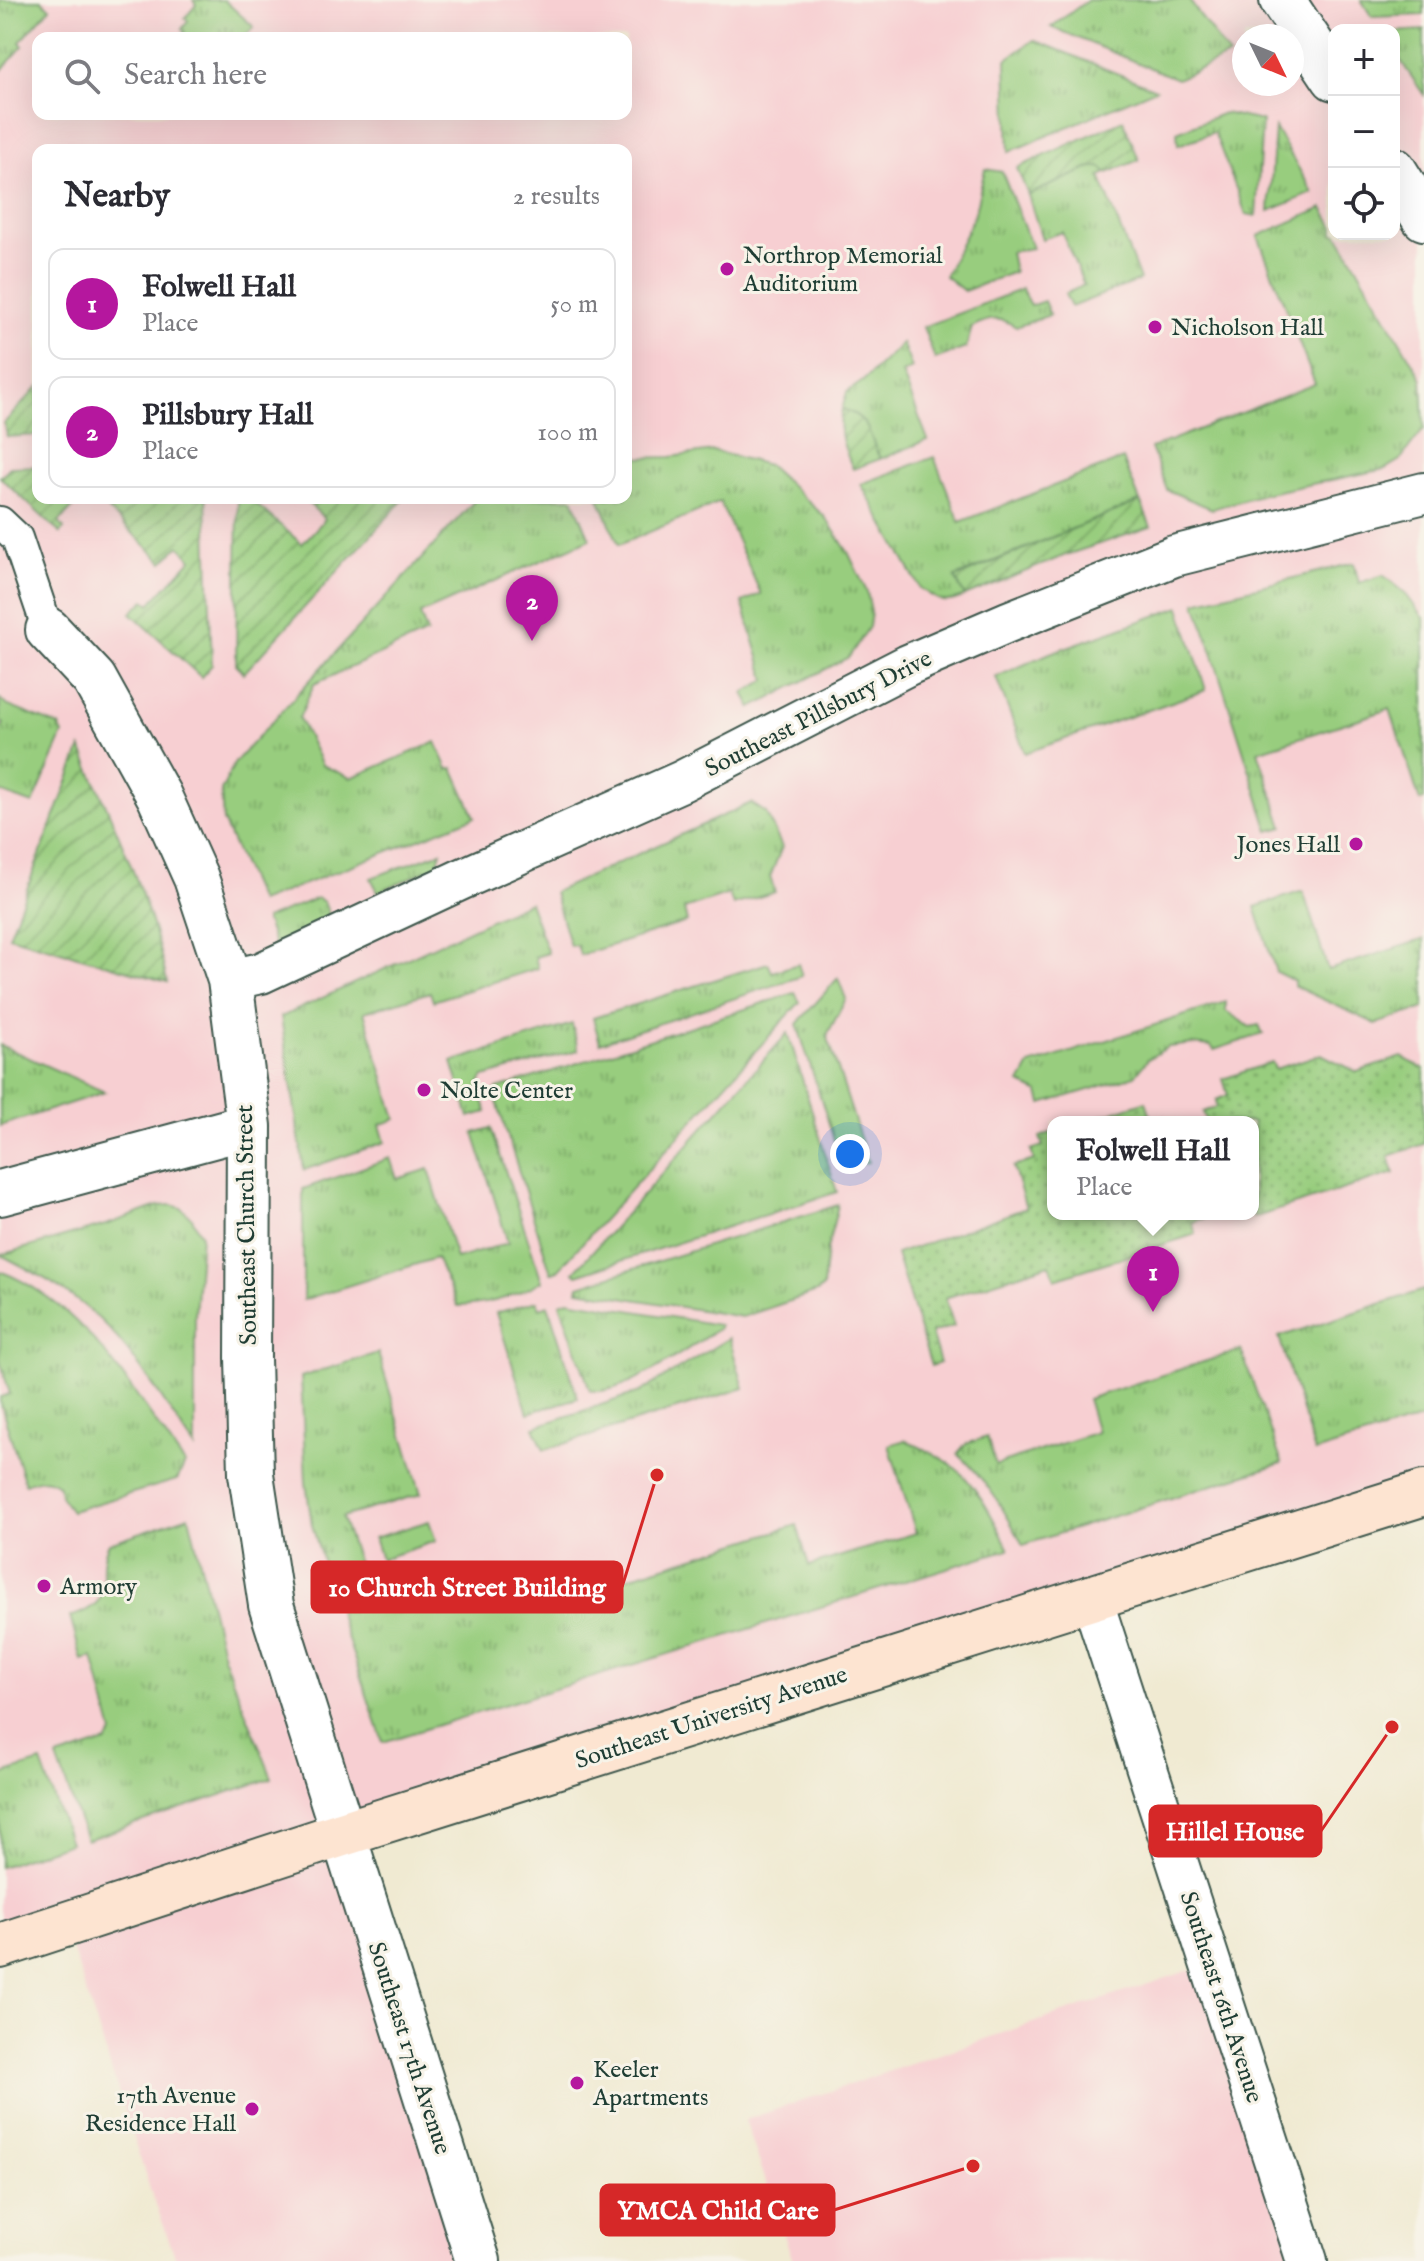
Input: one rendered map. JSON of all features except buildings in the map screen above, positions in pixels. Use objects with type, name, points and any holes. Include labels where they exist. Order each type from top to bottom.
[{"type":"main road","name":"Southeast University Avenue","points":[[0,1946],[342,1834],[1424,1493]]},
{"type":"street","points":[[1282,0],[1328,69]]},
{"type":"street","points":[[1400,180],[1424,218]]},
{"type":"street","name":"Southeast Pillsbury Drive","points":[[230,980],[261,973],[682,781],[908,665],[1008,622],[1174,556],[1424,493]]},
{"type":"street","name":"Southeast Church Street","points":[[0,522],[17,538],[48,630],[94,679],[159,796],[196,878],[230,980],[249,1126],[251,1474],[271,1605],[342,1834]]},
{"type":"street","points":[[0,1193],[249,1126]]},
{"type":"street","name":"Southeast 16th Avenue","points":[[1091,1596],[1307,2261]]},
{"type":"street","name":"Southeast 17th Avenue","points":[[342,1834],[478,2261]]},
{"type":"shaded area","points":[[0,0],[1424,0],[1424,1493],[342,1834],[478,2261],[177,2261],[150,2189],[65,1927],[0,1946]]},
{"type":"shaded area","points":[[1211,1963],[1307,2261],[793,2261],[745,2120]]},
{"type":"green space","points":[[0,0],[41,0],[50,8],[20,42],[23,46],[0,72]]},
{"type":"green space","points":[[193,0],[224,0],[254,27],[249,32],[185,32],[182,29],[188,21],[185,18],[196,5]]},
{"type":"green space","points":[[1088,0],[1189,0],[1229,56],[1177,79],[1051,27]]},
{"type":"green space","points":[[1361,0],[1424,0],[1424,15],[1372,17]]},
{"type":"green space","points":[[1424,30],[1424,95],[1400,60],[1400,32]]},
{"type":"green space","points":[[1034,40],[1156,89],[1009,152],[1006,60]]},
{"type":"green space","points":[[1224,113],[1262,121],[1256,216],[1246,214],[1214,132],[1178,145],[1177,132]]},
{"type":"green space","points":[[1123,120],[1139,160],[1107,173],[1101,167],[1092,167],[1028,195],[1017,168]]},
{"type":"green space","points":[[1275,128],[1313,193],[1269,211]]},
{"type":"green space","points":[[1092,167],[1102,167],[1107,173],[1100,176],[1140,280],[1071,307],[1065,294],[1084,285],[1062,232],[1042,239],[1028,195]]},
{"type":"green space","points":[[985,169],[1002,172],[1032,248],[1010,252],[1014,272],[964,291],[945,276],[974,216]]},
{"type":"green space","points":[[1323,208],[1328,217],[1328,240],[1341,240],[1422,379],[1424,429],[1400,460],[1385,469],[1263,494],[1212,509],[1167,490],[1151,448],[1315,384],[1258,236]]},
{"type":"green space","points":[[1022,289],[1030,306],[1044,301],[1050,315],[1016,327],[1000,320],[984,322],[972,327],[966,348],[935,359],[923,327]]},
{"type":"green space","points":[[902,343],[912,368],[902,373],[928,440],[880,459],[863,423],[842,409],[847,392],[863,381]]},
{"type":"green space","points":[[32,393],[32,435],[7,437],[4,423]]},
{"type":"green space","points":[[842,409],[864,422],[880,459],[853,469],[841,433]]},
{"type":"green space","points":[[713,451],[768,465],[825,517],[848,552],[867,592],[871,612],[869,627],[849,657],[752,708],[744,693],[766,680],[742,602],[761,594],[720,502],[619,545],[602,504],[632,504],[632,458],[671,457]]},
{"type":"green space","points":[[934,457],[960,522],[1123,459],[1140,501],[955,577],[965,596],[941,601],[920,588],[861,484]]},
{"type":"green space","points":[[32,466],[32,504],[76,504],[59,522],[64,529],[60,533],[0,477],[10,467]]},
{"type":"green space","points":[[1140,501],[1151,527],[1066,555],[965,596],[955,578]]},
{"type":"green space","points":[[102,504],[206,504],[212,665],[201,677],[131,613],[145,600],[150,604],[192,559],[179,546],[163,562]]},
{"type":"green space","points":[[238,504],[256,504],[302,544],[325,519],[309,504],[399,504],[244,673],[236,665]]},
{"type":"green space","points":[[472,504],[575,504],[590,539],[420,614],[427,633],[314,684],[299,718],[322,765],[351,778],[436,742],[448,769],[453,768],[475,817],[259,902],[223,821],[221,791],[235,762]]},
{"type":"green space","points":[[1354,563],[1359,583],[1383,575],[1404,592],[1424,618],[1424,800],[1420,801],[1390,709],[1258,751],[1283,827],[1269,831],[1196,602]]},
{"type":"green space","points":[[1180,607],[1206,690],[1025,753],[996,677],[1050,653]]},
{"type":"green space","points":[[0,699],[6,705],[59,726],[63,734],[33,804],[0,792],[0,729],[4,724],[0,721]]},
{"type":"green space","points":[[81,748],[141,892],[167,982],[9,936]]},
{"type":"green space","points":[[751,803],[766,813],[782,847],[770,877],[775,892],[733,905],[729,894],[684,909],[687,922],[580,955],[577,945],[570,946],[554,892]]},
{"type":"green space","points":[[441,852],[437,866],[378,892],[371,878]]},
{"type":"green space","points":[[1303,891],[1328,970],[1424,939],[1424,1008],[1376,1024],[1294,986],[1294,981],[1276,972],[1255,907]]},
{"type":"green space","points":[[317,898],[324,902],[331,920],[275,947],[265,919]]},
{"type":"green space","points":[[529,902],[548,953],[535,957],[538,968],[433,1001],[430,992],[364,1012],[396,1119],[380,1125],[385,1142],[304,1170],[281,1017]]},
{"type":"green space","points":[[768,963],[772,972],[798,964],[802,976],[600,1043],[593,1018]]},
{"type":"green space","points":[[838,978],[846,999],[827,1035],[868,1162],[843,1168],[797,1024]]},
{"type":"green space","points":[[795,993],[800,1002],[558,1270],[551,1273],[494,1093],[497,1089]]},
{"type":"green space","points":[[1226,1002],[1226,1011],[1250,1027],[1259,1025],[1263,1034],[1214,1050],[1211,1046],[1193,1044],[1168,1047],[1148,1059],[1135,1076],[1042,1104],[1039,1093],[1020,1083],[1030,1065]]},
{"type":"green space","points":[[572,1024],[578,1050],[484,1077],[478,1086],[487,1112],[469,1117],[452,1062]]},
{"type":"green space","points":[[788,1033],[837,1192],[577,1275],[574,1272]]},
{"type":"green space","points":[[0,1045],[105,1092],[0,1126]]},
{"type":"green space","points":[[1321,1054],[1357,1072],[1402,1057],[1424,1069],[1424,1144],[1389,1156],[1394,1173],[1259,1216],[1259,1116],[1205,1116],[1203,1112],[1217,1107],[1216,1100],[1228,1095],[1223,1079],[1272,1062],[1275,1069]]},
{"type":"green space","points":[[1146,1101],[1151,1116],[1102,1116]]},
{"type":"green space","points":[[491,1128],[542,1281],[502,1299],[458,1306],[436,1258],[303,1300],[303,1189],[390,1158],[397,1179],[429,1169],[456,1259],[508,1243],[474,1133]]},
{"type":"green space","points":[[1047,1134],[1047,1220],[1198,1220],[1192,1222],[1196,1234],[1055,1279],[1050,1264],[945,1298],[954,1326],[931,1333],[940,1363],[931,1366],[896,1254],[1026,1208],[1013,1167],[1034,1160],[1031,1150],[1043,1146],[1040,1137]]},
{"type":"green space","points":[[838,1205],[827,1250],[823,1287],[817,1292],[742,1317],[578,1290],[579,1286]]},
{"type":"green space","points":[[158,1206],[181,1208],[192,1218],[201,1235],[195,1316],[195,1448],[138,1364],[99,1319],[64,1291],[1,1255],[109,1224]]},
{"type":"green space","points":[[0,1271],[31,1286],[83,1328],[126,1381],[185,1464],[177,1480],[71,1511],[55,1483],[43,1479],[25,1484],[0,1402],[0,1397],[10,1394],[0,1361]]},
{"type":"green space","points":[[1424,1290],[1424,1418],[1315,1452],[1279,1337]]},
{"type":"green space","points":[[568,1300],[719,1325],[719,1328],[636,1379],[602,1391],[590,1390],[560,1303]]},
{"type":"green space","points":[[537,1301],[540,1308],[548,1305],[578,1398],[528,1413],[496,1313]]},
{"type":"green space","points":[[729,1338],[744,1388],[544,1450],[534,1427],[640,1392]]},
{"type":"green space","points":[[1241,1350],[1282,1463],[1023,1545],[995,1496],[958,1454],[966,1444],[987,1437],[996,1465],[1097,1432],[1087,1399]]},
{"type":"green space","points":[[378,1353],[421,1494],[342,1517],[358,1564],[327,1577],[312,1525],[306,1483],[301,1377]]},
{"type":"green space","points":[[905,1440],[939,1457],[960,1472],[984,1503],[1009,1549],[383,1742],[338,1611],[376,1593],[434,1582],[441,1589],[450,1589],[456,1607],[496,1595],[499,1602],[521,1595],[519,1587],[557,1575],[564,1597],[797,1525],[809,1566],[916,1533],[889,1445]]},
{"type":"green space","points":[[189,1516],[223,1656],[272,1778],[86,1840],[57,1758],[107,1742],[113,1733],[93,1657],[82,1660],[70,1617],[96,1603],[101,1595],[104,1555],[109,1543]]},
{"type":"green space","points":[[429,1521],[436,1541],[381,1559],[374,1538]]},
{"type":"green space","points":[[41,1762],[70,1843],[0,1867],[0,1775]]},
{"type":"place","name":"Northrop Memorial Auditorium","points":[[727,269]]},
{"type":"place","name":"Nicholson Hall","points":[[1155,327]]},
{"type":"place","name":"Pillsbury Hall","points":[[532,641]]},
{"type":"place","name":"Jones Hall","points":[[1356,844]]},
{"type":"place","name":"Nolte Center","points":[[424,1090]]},
{"type":"place","name":"Folwell Hall","points":[[1153,1312]]},
{"type":"place","name":"10 Church Street Building","points":[[657,1475]]},
{"type":"place","name":"Armory","points":[[44,1586]]},
{"type":"place","name":"Hillel House","points":[[1392,1727]]},
{"type":"place","name":"Keeler Apartments","points":[[577,2083]]},
{"type":"place","name":"17th Avenue Residence Hall","points":[[252,2109]]},
{"type":"place","name":"YMCA Child Care","points":[[973,2166]]}]
